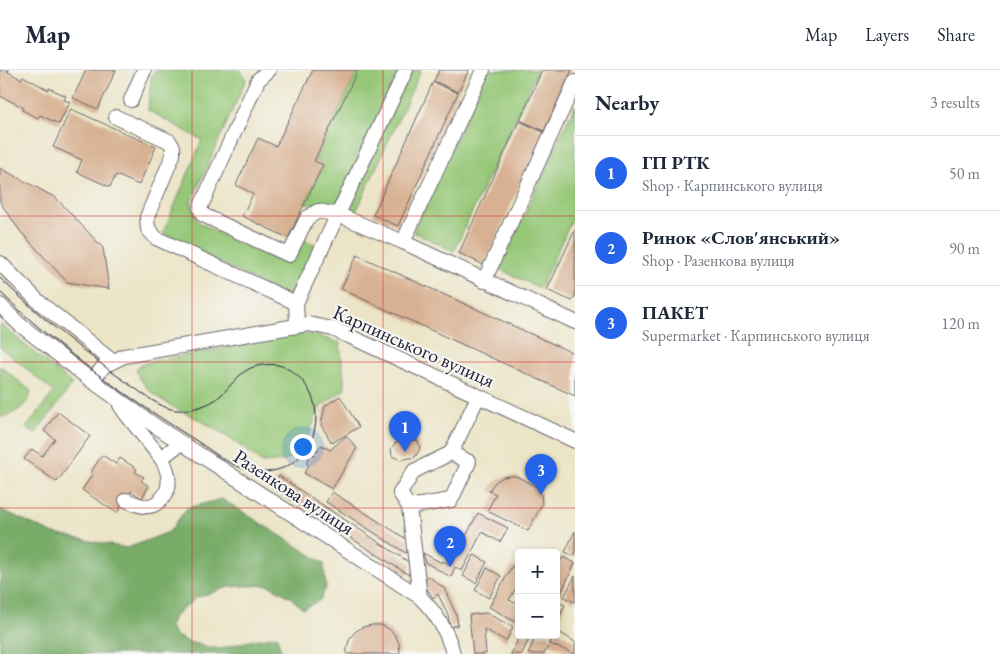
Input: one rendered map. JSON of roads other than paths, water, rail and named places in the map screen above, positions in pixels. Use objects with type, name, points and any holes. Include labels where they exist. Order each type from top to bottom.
[{"type":"street","points":[[131,100],[144,70]]},
{"type":"street","points":[[269,70],[255,75],[200,208],[203,215],[289,255],[307,218],[318,211],[338,215],[403,242],[575,322]]},
{"type":"street","points":[[297,324],[296,303],[406,70]]},
{"type":"street","points":[[403,242],[483,70]]},
{"type":"street","points":[[484,281],[575,82]]},
{"type":"street","points":[[116,116],[170,141],[174,148],[173,155],[147,217],[148,229],[152,234],[156,238],[296,303]]},
{"type":"street","points":[[0,263],[39,302],[112,360],[104,366],[92,381]]},
{"type":"street","name":"Разенкова вулиця","points":[[0,306],[20,324],[116,398],[181,443],[420,597],[430,607],[441,625],[453,654]]},
{"type":"street","name":"Карпинського вулиця","points":[[112,360],[124,356],[297,324],[308,324],[333,329],[575,441]]},
{"type":"street","points":[[420,597],[409,507],[400,493],[414,471],[452,453],[478,397]]},
{"type":"street","points":[[116,398],[167,467],[169,478],[168,490],[163,498],[154,505],[140,506],[126,500]]},
{"type":"street","points":[[161,458],[181,443]]},
{"type":"street","points":[[409,507],[452,500],[468,462],[452,453]]},
{"type":"tram line","points":[[0,278],[81,349],[148,397],[170,409],[181,410],[201,407],[215,400],[242,374],[255,367],[272,364],[286,368],[301,380],[311,395],[316,411],[315,428],[309,444],[299,458],[284,467],[265,472],[255,472],[236,466],[141,405],[92,370],[44,332],[0,292]]},
{"type":"place","name":"ГП РТК","points":[[405,452]]},
{"type":"place","name":"ПАКЕТ","points":[[541,495]]},
{"type":"place","name":"Ринок «Слов'янський»","points":[[450,567]]}]
